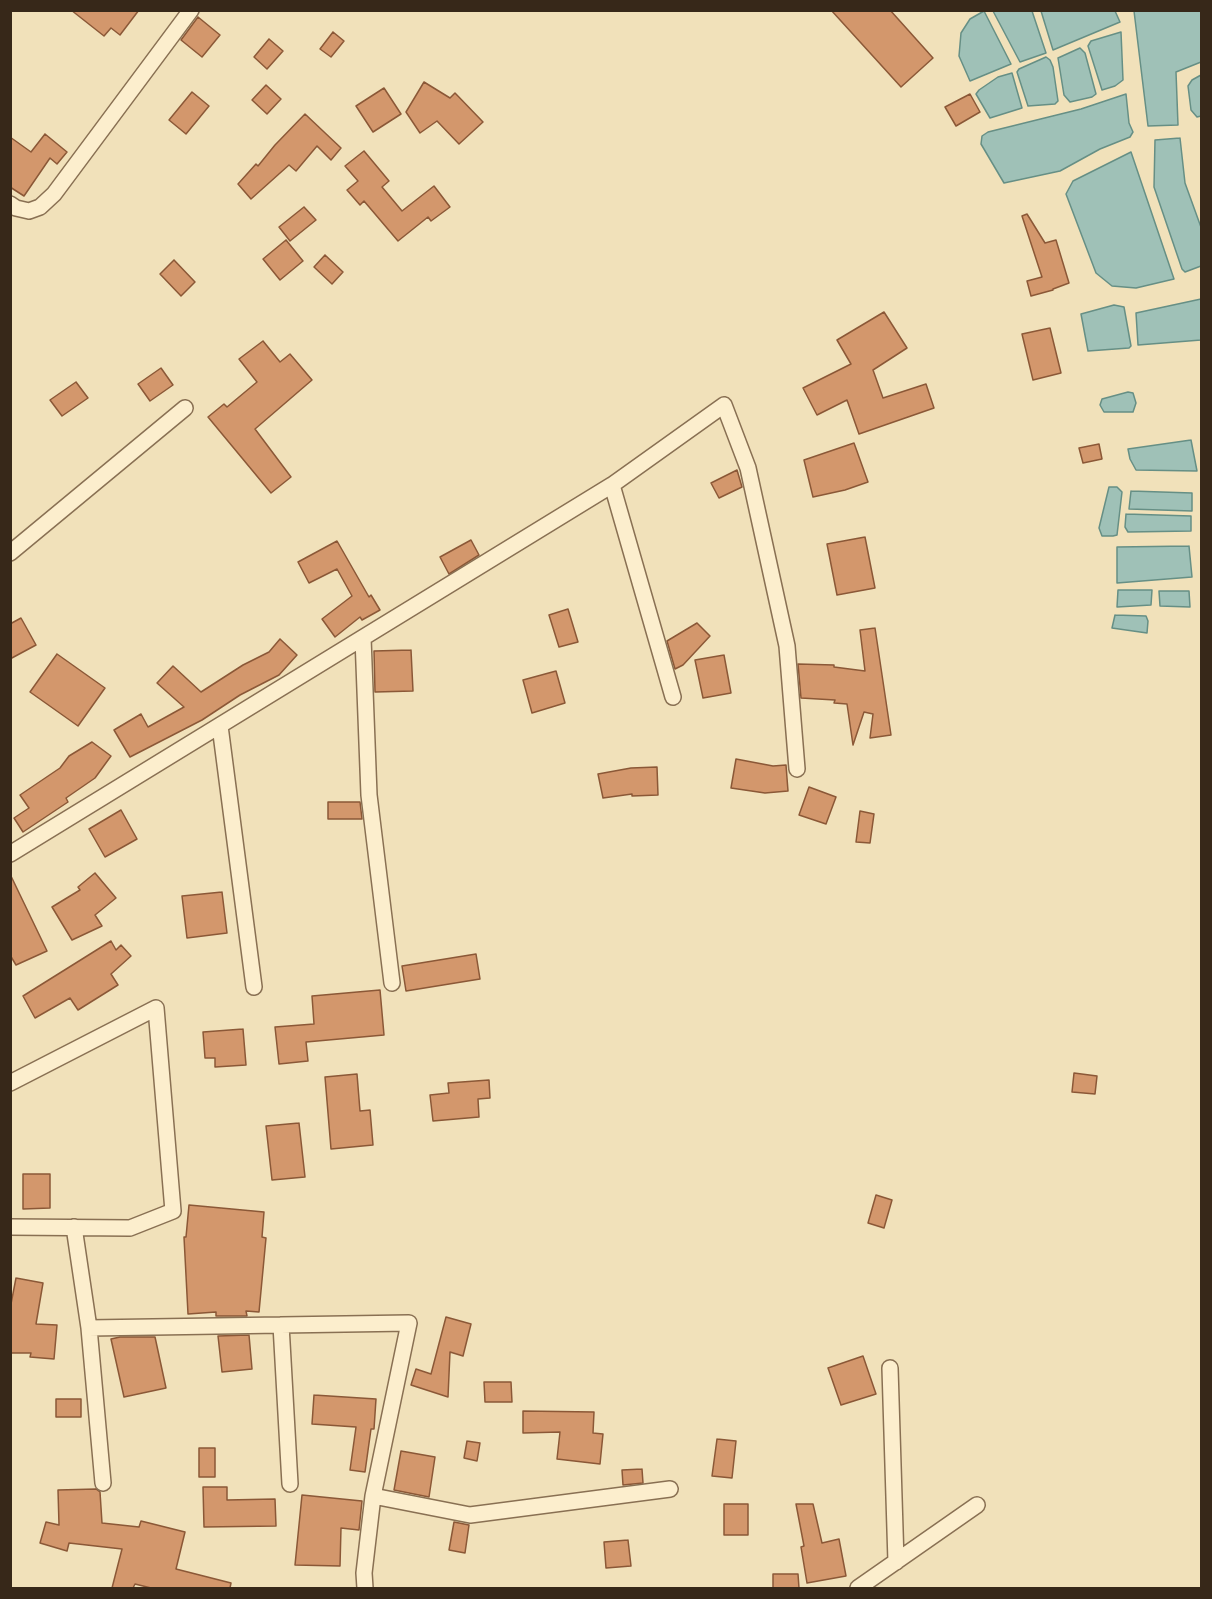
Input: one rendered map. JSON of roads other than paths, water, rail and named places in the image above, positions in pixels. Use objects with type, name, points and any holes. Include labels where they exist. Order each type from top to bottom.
[{"type":"street","points":[[10,204],[29,211],[40,207],[54,194],[190,10]]},
{"type":"street","points":[[10,854],[612,485],[724,405],[748,468],[787,646],[797,769]]},
{"type":"street","points":[[10,553],[185,408]]},
{"type":"street","points":[[612,485],[673,697]]},
{"type":"street","points":[[363,638],[369,795],[392,983]]},
{"type":"street","points":[[220,726],[254,987]]},
{"type":"street","points":[[10,1083],[156,1008],[173,1211],[130,1228],[10,1227]]},
{"type":"street","points":[[74,1227],[90,1328],[103,1483]]},
{"type":"street","points":[[90,1328],[409,1323],[373,1496],[364,1573],[365,1588]]},
{"type":"street","points":[[281,1325],[290,1484]]},
{"type":"street","points":[[890,1368],[896,1562]]},
{"type":"street","points":[[373,1496],[470,1515],[670,1489]]},
{"type":"street","points":[[858,1588],[977,1504]]},
{"type":"water","points":[[984,11],[1011,64],[970,81],[959,56],[961,33],[970,19]]},
{"type":"water","points":[[993,11],[1032,11],[1046,53],[1020,62]]},
{"type":"water","points":[[1041,11],[1115,11],[1120,22],[1053,50]]},
{"type":"water","points":[[1134,11],[1201,11],[1201,62],[1176,72],[1178,125],[1148,126]]},
{"type":"water","points":[[1121,32],[1123,80],[1115,86],[1102,90],[1088,46],[1091,41]]},
{"type":"water","points":[[1080,48],[1085,53],[1096,94],[1070,102],[1064,95],[1058,58]]},
{"type":"water","points":[[1046,57],[1053,67],[1058,101],[1055,104],[1028,106],[1017,72]]},
{"type":"water","points":[[1012,73],[1022,108],[990,118],[976,94],[998,77]]},
{"type":"water","points":[[1201,75],[1201,116],[1197,117],[1191,110],[1188,86],[1192,80]]},
{"type":"water","points":[[1126,94],[1129,123],[1133,132],[1130,137],[1100,149],[1060,171],[1004,183],[981,144],[982,136],[988,132],[1081,109]]},
{"type":"water","points":[[1180,138],[1185,183],[1202,230],[1201,266],[1185,272],[1154,187],[1155,140]]},
{"type":"water","points":[[1131,152],[1174,279],[1136,288],[1112,286],[1096,273],[1066,194],[1073,181]]},
{"type":"water","points":[[1201,299],[1201,340],[1138,345],[1136,313]]},
{"type":"water","points":[[1114,305],[1124,307],[1131,346],[1088,351],[1081,314]]},
{"type":"water","points":[[1128,392],[1133,393],[1136,403],[1133,412],[1104,412],[1100,405],[1102,399]]},
{"type":"water","points":[[1191,440],[1197,471],[1136,470],[1130,459],[1128,449]]},
{"type":"water","points":[[1109,487],[1117,487],[1122,492],[1117,535],[1102,536],[1099,528]]},
{"type":"water","points":[[1131,491],[1192,493],[1192,511],[1129,509]]},
{"type":"water","points":[[1126,514],[1191,516],[1191,531],[1128,532],[1125,527]]},
{"type":"water","points":[[1189,546],[1192,577],[1117,583],[1117,547]]},
{"type":"water","points":[[1118,590],[1152,590],[1151,605],[1117,607]]},
{"type":"water","points":[[1159,591],[1189,591],[1190,607],[1160,606]]},
{"type":"water","points":[[1115,615],[1146,616],[1147,633],[1112,628]]}]
